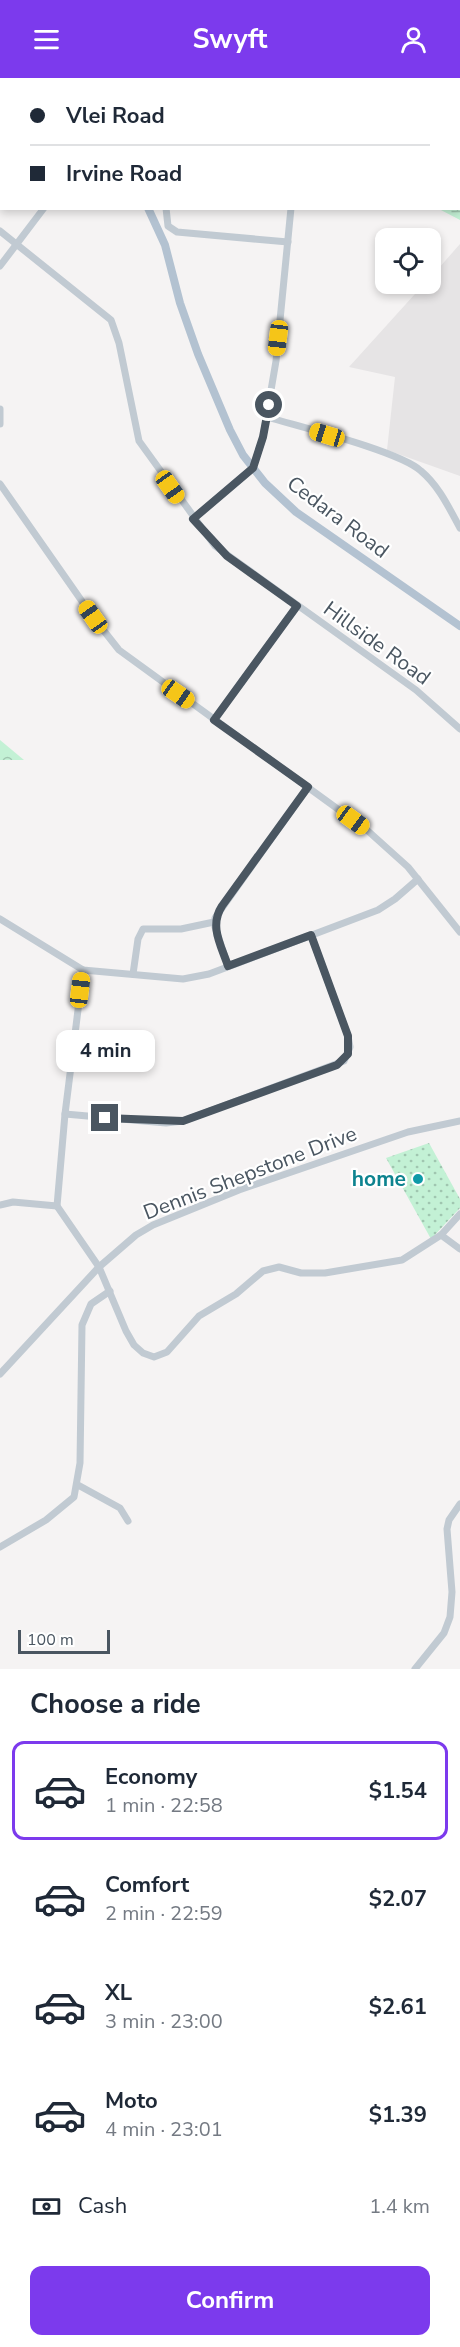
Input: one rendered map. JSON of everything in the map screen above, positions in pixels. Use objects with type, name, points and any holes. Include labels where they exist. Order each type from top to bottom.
[{"type":"main road","name":"Cedara Road","points":[[149,210],[165,245],[180,303],[213,393],[230,430],[253,468],[296,512],[460,626]]},
{"type":"street","points":[[0,266],[42,210]]},
{"type":"street","points":[[166,210],[168,226],[177,232],[288,242]]},
{"type":"street","points":[[193,519],[253,468],[267,417],[291,210]]},
{"type":"street","name":"Hillside Road","points":[[0,231],[111,320],[119,343],[136,432],[147,454],[193,519],[227,556],[416,690],[460,729]]},
{"type":"street","points":[[0,409],[0,424]]},
{"type":"street","points":[[267,417],[386,454],[420,469],[435,485],[460,528]]},
{"type":"street","points":[[0,484],[110,641],[135,663],[368,831],[418,879],[460,932]]},
{"type":"street","points":[[214,720],[297,606]]},
{"type":"street","points":[[228,966],[214,922],[222,906],[308,787]]},
{"type":"street","points":[[0,919],[83,970],[183,979],[198,977],[386,906],[418,879]]},
{"type":"street","points":[[133,974],[138,939],[143,929],[181,929],[214,922]]},
{"type":"street","points":[[65,1114],[166,1123],[183,1121],[344,1060],[350,1047],[348,1036],[311,935]]},
{"type":"street","points":[[83,970],[65,1114],[57,1206],[99,1267],[126,1331],[134,1345],[143,1353],[154,1357],[167,1352],[199,1316],[236,1294],[263,1271],[279,1268],[311,1274],[389,1263],[411,1256],[441,1235],[460,1214]]},
{"type":"street","name":"Dennis Shepstone Drive","points":[[0,1374],[99,1267],[136,1235],[153,1225],[239,1190],[408,1132],[460,1121]]},
{"type":"street","points":[[0,1205],[13,1202],[57,1206]]},
{"type":"street","points":[[441,1235],[460,1249]]},
{"type":"street","points":[[0,1547],[69,1504],[78,1485],[82,1325],[91,1304],[110,1291]]},
{"type":"street","points":[[78,1485],[120,1508],[128,1521]]},
{"type":"street","points":[[415,1669],[444,1633],[450,1617],[452,1592],[447,1529],[449,1520],[460,1504]]},
{"type":"shaded area","points":[[460,244],[460,476],[387,450],[395,377],[349,367],[415,294],[441,294],[441,266]]},
{"type":"green space","points":[[441,210],[460,210],[460,220]]},
{"type":"green space","points":[[0,740],[24,760],[0,760]]},
{"type":"green space","points":[[429,1143],[460,1199],[460,1208],[431,1239],[386,1158]]},
{"type":"place","name":"home","points":[[418,1179]]},
{"type":"route","points":[[105,1118],[166,1123],[191,1119],[337,1065],[348,1054],[350,1043],[348,1036],[311,935],[228,966],[214,927],[215,918],[222,906],[308,787],[214,720],[297,606],[214,546],[193,519],[253,468],[266,428],[269,405]]}]
